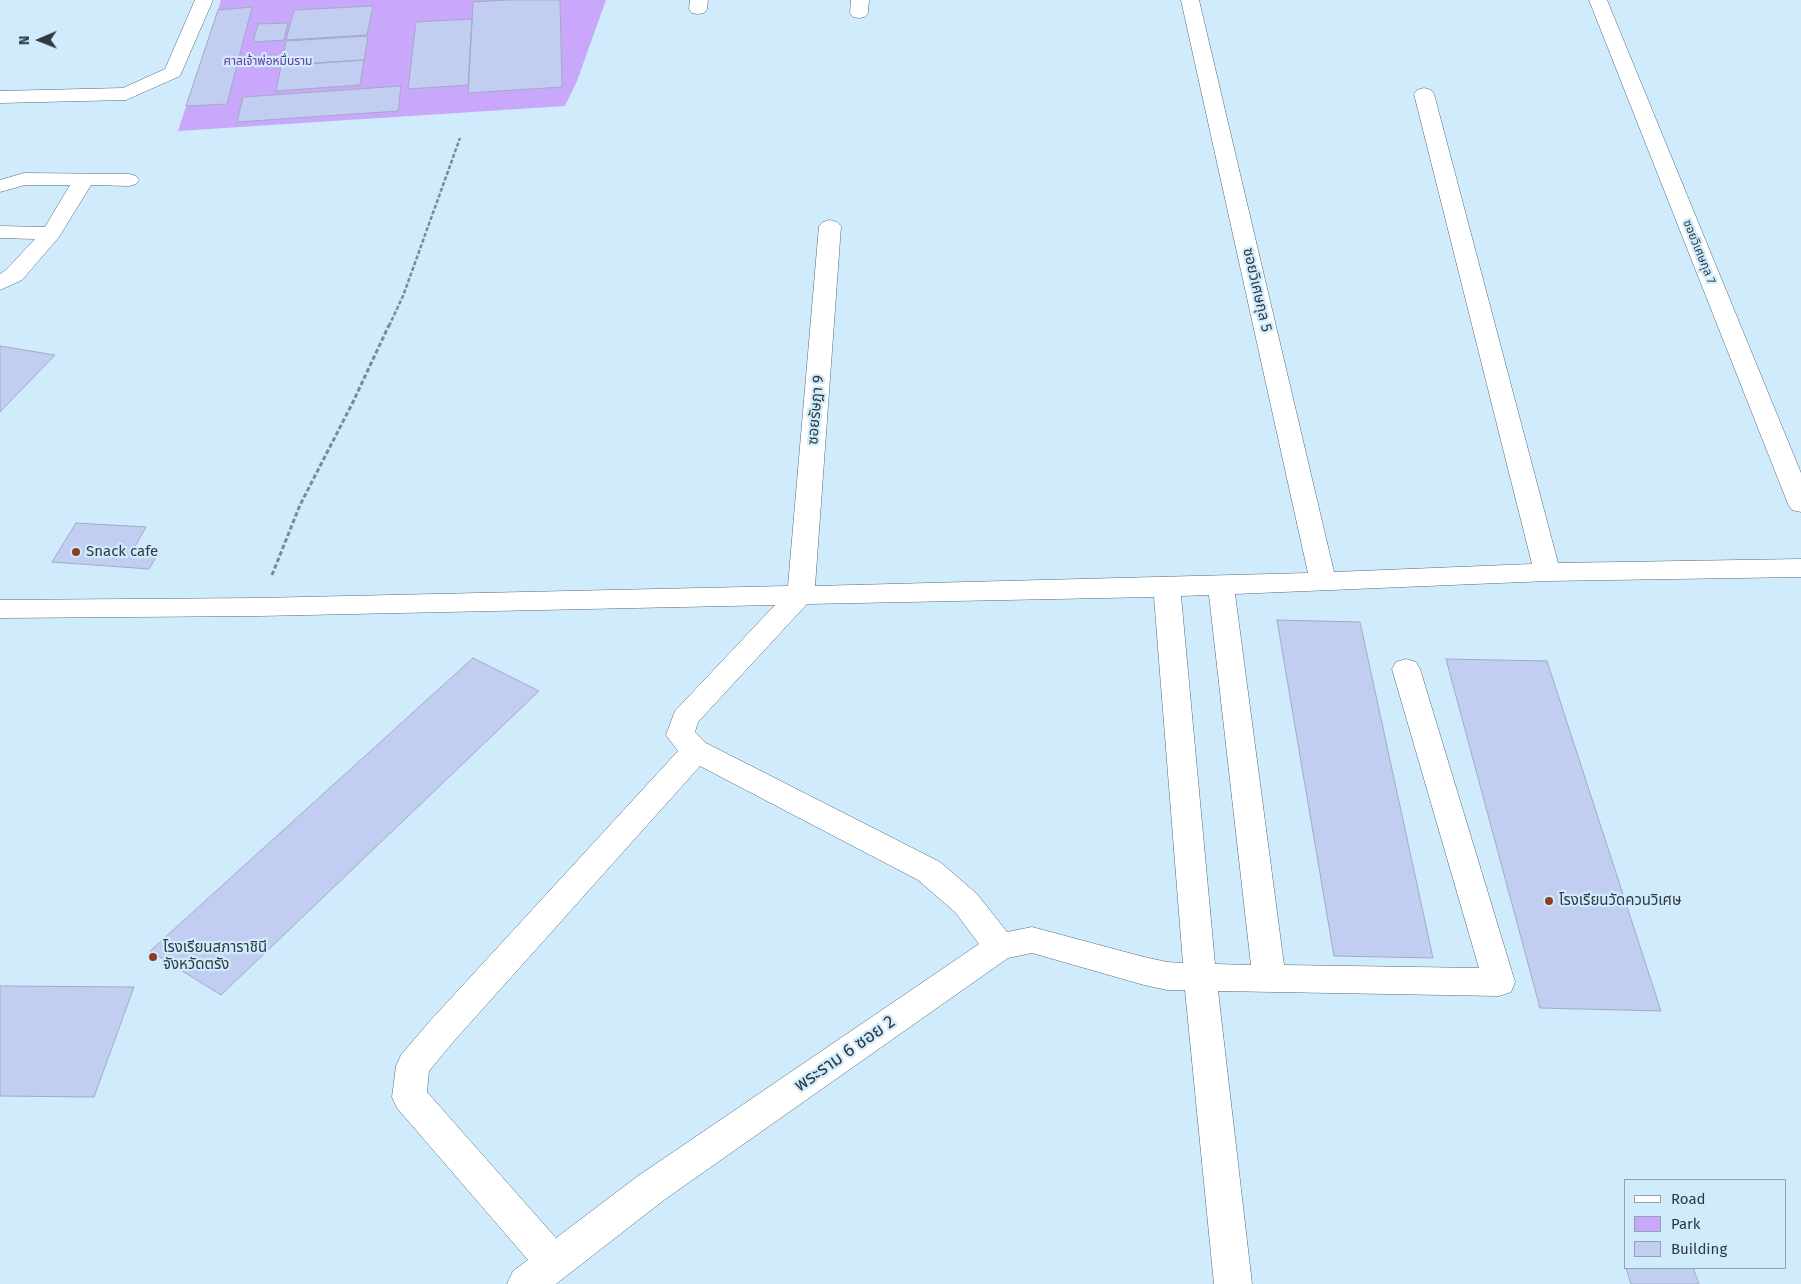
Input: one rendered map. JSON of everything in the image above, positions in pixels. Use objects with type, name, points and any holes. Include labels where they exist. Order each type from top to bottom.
[{"type":"street","points":[[0,96],[126,94],[173,72],[204,0]]},
{"type":"street","name":"ซอยวิเศษกุล 5","points":[[1190,0],[1323,581]]},
{"type":"street","name":"ซอยวิเศษกุล 7","points":[[1598,0],[1801,504]]},
{"type":"street","points":[[1424,94],[1547,572]]},
{"type":"street","points":[[0,186],[24,179],[129,180]]},
{"type":"street","points":[[0,283],[14,274],[52,233],[84,179]]},
{"type":"street","name":"ซอยรัษฎา 9","points":[[801,594],[830,226]]},
{"type":"street","points":[[0,232],[52,233]]},
{"type":"street","points":[[0,610],[1221,586],[1547,572],[1801,568]]},
{"type":"street","points":[[1167,586],[1200,978],[1234,1284]]},
{"type":"street","points":[[1221,586],[1269,979]]},
{"type":"street","points":[[801,594],[685,718],[680,735],[696,751],[929,871],[966,903],[1000,947]]},
{"type":"street","name":"พระราม 6 ซอย 2","points":[[526,1284],[651,1188],[1000,947],[1032,940],[1167,976],[1499,982],[1406,670]]},
{"type":"street","points":[[554,1263],[409,1096],[413,1066],[442,1031],[696,751]]},
{"type":"path","points":[[259,606],[300,505],[354,402],[403,296],[460,138]]},
{"type":"green space","name":"ศาลเจ้าพ่อหมื่นราม","points":[[221,0],[606,0],[577,81],[565,106],[178,131]]},
{"type":"building","points":[[560,0],[562,87],[468,93],[473,2]]},
{"type":"building","name":"ศาลเจ้าพ่อหมื่นราม","points":[[373,6],[367,35],[286,40],[294,10]]},
{"type":"building","points":[[252,7],[227,104],[186,106],[218,10]]},
{"type":"building","points":[[472,19],[468,85],[408,89],[416,22]]},
{"type":"building","points":[[288,23],[284,40],[253,42],[258,24]]},
{"type":"building","points":[[368,36],[364,60],[281,65],[286,41]]},
{"type":"building","points":[[364,60],[360,85],[276,91],[281,66]]},
{"type":"building","points":[[401,86],[398,111],[237,122],[243,97]]},
{"type":"building","points":[[0,346],[55,355],[0,412]]},
{"type":"building","points":[[76,523],[146,527],[133,550],[159,552],[149,569],[52,562]]},
{"type":"building","points":[[1277,620],[1360,622],[1433,958],[1334,956]]},
{"type":"building","points":[[473,658],[539,691],[221,995],[150,951]]},
{"type":"building","points":[[1446,659],[1547,661],[1661,1011],[1540,1008]]},
{"type":"building","points":[[0,986],[134,987],[94,1097],[0,1096]]},
{"type":"building","points":[[1626,1269],[1693,1269],[1699,1284],[1631,1284]]},
{"type":"place","name":"Snack cafe","points":[[76,552]]},
{"type":"place","name":"โรงเรียนวัดควนวิเศษ","points":[[1549,901]]},
{"type":"place","name":"โรงเรียนสภาราชินี จังหวัดตรัง","points":[[153,957]]}]
